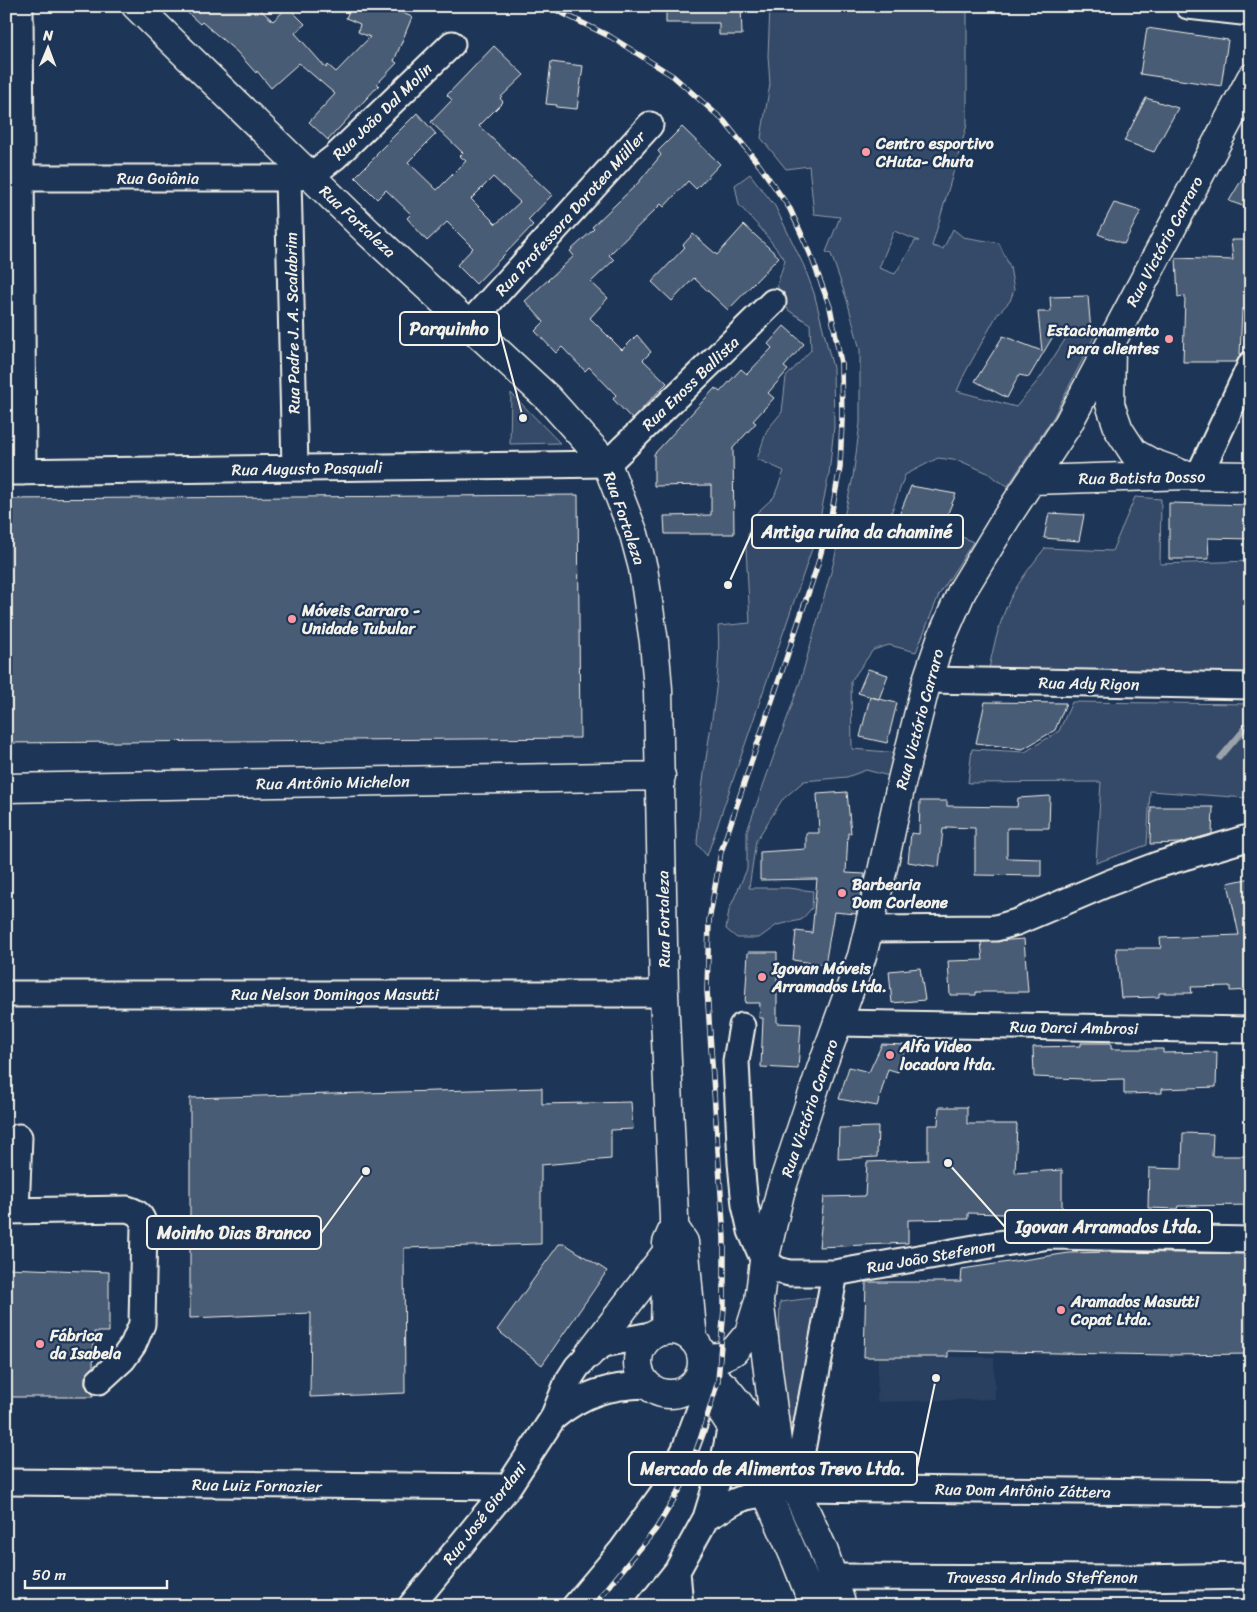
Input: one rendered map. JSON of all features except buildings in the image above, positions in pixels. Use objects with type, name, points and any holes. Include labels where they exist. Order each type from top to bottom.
[{"type":"main road","name":"Rua Fortaleza","points":[[136,6],[299,177],[370,233],[469,324],[548,398],[607,464],[634,534],[648,598],[658,690],[670,1240],[661,1332]]},
{"type":"main road","name":"Rua Victório Carraro","points":[[699,1369],[734,1351],[749,1333],[759,1301],[764,1261],[780,1193],[859,964],[869,929],[902,780],[928,680],[942,639],[962,591],[1007,517],[1068,424],[1251,78]]},
{"type":"main road","points":[[1111,342],[1110,404],[1118,430],[1134,453],[1152,463],[1193,475]]},
{"type":"main road","name":"Rua Batista Dosso","points":[[1032,480],[1193,475],[1251,476]]},
{"type":"main road","name":"Rua Antônio Michelon","points":[[6,788],[661,776]]},
{"type":"main road","name":"Rua Fortaleza","points":[[670,1240],[684,1242],[699,1369]]},
{"type":"main road","points":[[589,1354],[670,1240]]},
{"type":"main road","points":[[759,1301],[780,1465]]},
{"type":"main road","points":[[699,1369],[685,1391],[665,1394],[655,1391],[641,1377],[638,1357],[647,1339],[661,1332],[675,1331],[685,1334],[713,1398],[735,1414],[780,1465],[795,1488],[834,1576],[842,1606]]},
{"type":"main road","points":[[735,1414],[814,1606]]},
{"type":"street","points":[[15,472],[14,178],[20,6]]},
{"type":"street","points":[[1188,6],[1251,13]]},
{"type":"street","name":"Rua João Dal Molin","points":[[299,177],[335,157],[452,44]]},
{"type":"street","name":"Rua Professora Dorotea Müller","points":[[469,324],[650,125]]},
{"type":"street","name":"Rua Goiânia","points":[[14,178],[299,177]]},
{"type":"street","name":"Rua Padre J. A. Scalabrim","points":[[295,468],[299,177]]},
{"type":"street","name":"Rua Enoss Ballista","points":[[607,464],[773,302]]},
{"type":"street","points":[[1193,475],[1251,364]]},
{"type":"street","name":"Rua Augusto Pasquali","points":[[15,472],[607,464]]},
{"type":"street","name":"Rua Ady Rigon","points":[[928,680],[1251,686]]},
{"type":"street","points":[[869,929],[996,928],[1017,922],[1109,883],[1158,865],[1251,837]]},
{"type":"street","name":"Rua Nelson Domingos Masutti","points":[[6,994],[664,994]]},
{"type":"street","name":"Rua Darci Ambrosi","points":[[838,1023],[1251,1030]]},
{"type":"street","points":[[742,1026],[736,1061],[741,1163],[745,1205],[751,1232],[764,1261]]},
{"type":"street","points":[[19,1137],[11,1211],[127,1209],[137,1212],[143,1218],[142,1324],[133,1345],[123,1359],[99,1381]]},
{"type":"street","name":"Rua João Stefenon","points":[[764,1261],[778,1270],[789,1273],[836,1273],[1050,1236],[1251,1240]]},
{"type":"street","points":[[795,1488],[836,1273]]},
{"type":"street","name":"Rua José Giordani","points":[[411,1606],[508,1487],[553,1418],[568,1382],[577,1367],[589,1354],[604,1344],[661,1332]]},
{"type":"street","points":[[575,1606],[622,1550],[664,1493],[685,1449],[699,1369]]},
{"type":"street","name":"Rua José Giordani","points":[[553,1418],[585,1396],[624,1386],[647,1385]]},
{"type":"street","points":[[649,1606],[677,1571],[706,1518],[735,1414]]},
{"type":"street","name":"Rua Luiz Fornazier","points":[[6,1482],[508,1487]]},
{"type":"street","name":"Rua Dom Antônio Záttera","points":[[706,1518],[736,1501],[766,1492],[795,1488],[1251,1493]]},
{"type":"street","points":[[677,1571],[680,1606]]},
{"type":"street","name":"Travessa Arlindo Steffenon","points":[[834,1576],[1136,1578],[1251,1576]]},
{"type":"shaded area","points":[[770,6],[967,6],[967,125],[932,246],[943,249],[953,229],[963,237],[999,243],[1010,267],[1014,290],[1010,301],[997,315],[957,391],[1016,407],[1040,378],[1068,335],[1095,335],[1054,416],[1008,486],[988,473],[960,461],[938,458],[905,475],[885,530],[914,539],[956,534],[973,542],[939,595],[916,652],[889,645],[873,650],[851,681],[852,749],[900,753],[893,777],[866,770],[847,777],[804,781],[782,800],[756,841],[749,888],[788,888],[813,891],[812,908],[801,920],[777,925],[759,938],[737,938],[726,929],[729,910],[747,869],[747,831],[800,682],[833,565],[853,477],[860,423],[860,350],[847,300],[831,254],[826,252],[840,217],[814,214],[809,166],[786,169],[761,138],[770,84],[768,56]],"holes":[[[894,231],[919,241],[915,241],[895,274],[879,268]]]},
{"type":"shaded area","points":[[750,174],[775,206],[804,266],[814,293],[833,368],[834,427],[829,474],[816,537],[707,856],[697,844],[719,656],[718,626],[750,623],[746,548],[751,518],[774,497],[784,471],[757,459],[767,430],[782,412],[786,377],[811,350],[810,324],[788,310],[777,285],[785,260],[762,230],[739,205],[735,185]]},
{"type":"shaded area","points":[[511,393],[560,443],[510,444]]},
{"type":"shaded area","points":[[1135,497],[1161,499],[1160,564],[1251,561],[1251,676],[989,669],[998,631],[1010,600],[1023,577],[1045,548],[1112,551]]},
{"type":"shaded area","points":[[1072,702],[1251,704],[1251,801],[1247,798],[1150,791],[1147,845],[1096,863],[1101,782],[968,783],[972,749],[1025,752],[1059,731]]},
{"type":"shaded area","points":[[821,1297],[798,1442],[777,1393],[780,1302]]},
{"type":"shaded area","points":[[878,1357],[994,1357],[995,1399],[877,1402]]},
{"type":"waterway","points":[[1220,758],[1251,721]]},
{"type":"railway","points":[[548,6],[611,37],[673,76],[724,121],[760,166],[790,209],[810,253],[830,307],[841,363],[842,421],[840,468],[830,521],[816,570],[721,852],[709,921],[707,990],[724,1238],[724,1308],[718,1381],[685,1481],[656,1529],[593,1606]]},
{"type":"place","name":"Centro esportivo CHuta- Chuta","points":[[866,152]]},
{"type":"place","name":"Estacionamento para clientes","points":[[1169,339]]},
{"type":"place","name":"Parquinho","points":[[523,418]]},
{"type":"place","name":"Antiga ruína da chaminé","points":[[728,585]]},
{"type":"place","name":"Móveis Carraro - Unidade Tubular","points":[[292,619]]},
{"type":"place","name":"Barbearia Dom Corleone","points":[[842,893]]},
{"type":"place","name":"Igovan Móveis Arramados Ltda.","points":[[762,977]]},
{"type":"place","name":"Alfa Video locadora ltda.","points":[[890,1055]]},
{"type":"place","name":"Igovan Arramados Ltda.","points":[[948,1163]]},
{"type":"place","name":"Moinho Dias Branco","points":[[366,1171]]},
{"type":"place","name":"Aramados Masutti Copat Ltda.","points":[[1061,1310]]},
{"type":"place","name":"Fábrica da Isabela","points":[[40,1344]]},
{"type":"place","name":"Mercado de Alimentos Trevo Ltda.","points":[[936,1378]]}]
